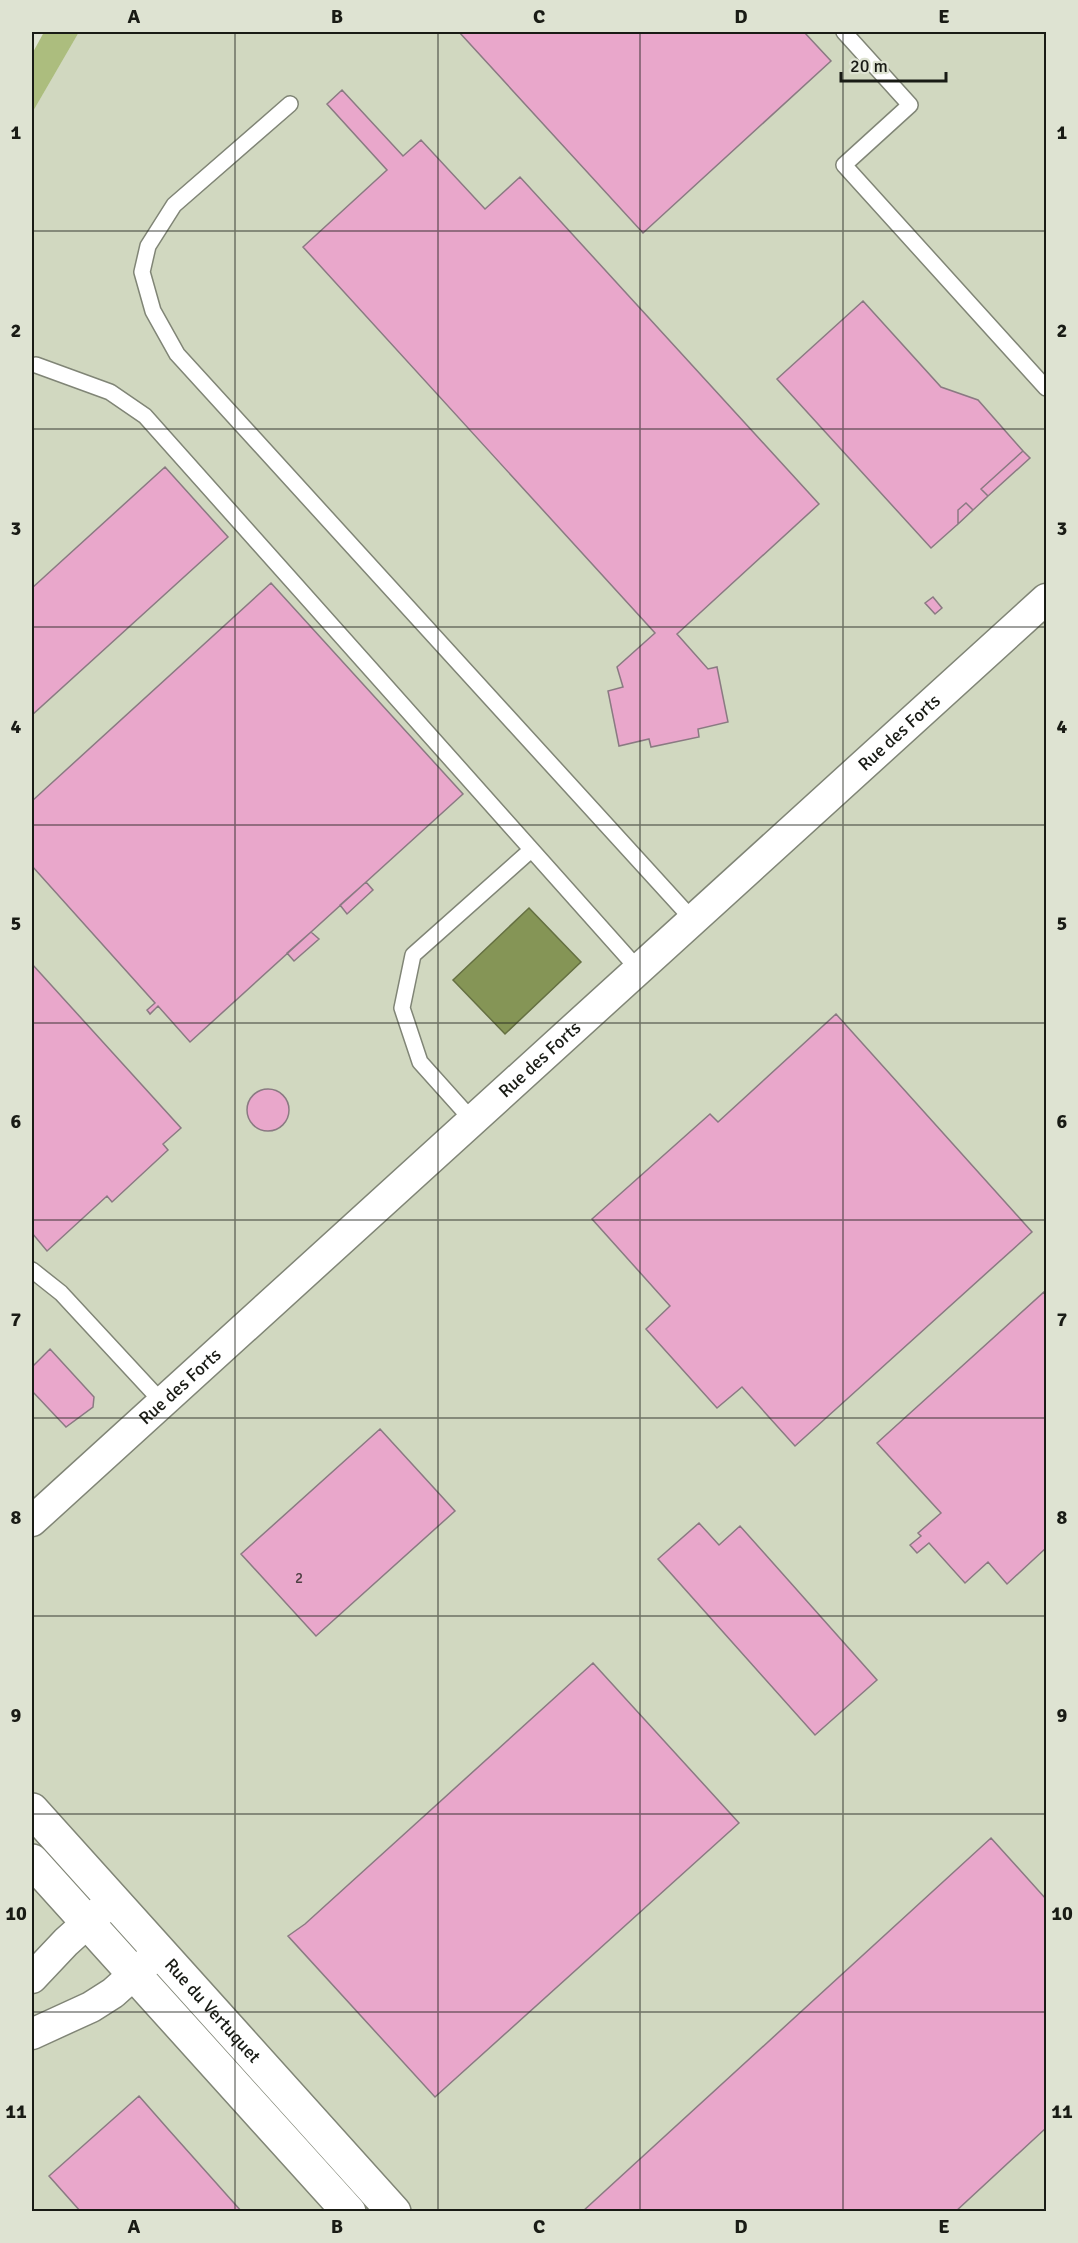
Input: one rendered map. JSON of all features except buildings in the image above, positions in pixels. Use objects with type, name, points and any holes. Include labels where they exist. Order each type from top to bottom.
[{"type":"street","name":"Rue des Forts","points":[[32,1521],[1047,598]]},
{"type":"street","name":"Rue du Vertuquet","points":[[32,1810],[394,2211]]},
{"type":"street","name":"Rue du Vertuquet","points":[[32,1861],[350,2211]]},
{"type":"street","points":[[32,1978],[112,1900]]},
{"type":"street","points":[[32,2034],[91,2007],[113,1993],[159,1952]]},
{"type":"lane","points":[[844,32],[910,105],[844,165],[1047,388]]},
{"type":"lane","points":[[290,105],[174,205],[148,246],[142,272],[153,311],[177,354],[693,920]]},
{"type":"lane","points":[[36,365],[110,392],[145,416],[638,969]]},
{"type":"lane","points":[[472,1120],[420,1062],[402,1008],[413,955],[531,850]]},
{"type":"lane","points":[[32,1270],[61,1293],[162,1402]]},
{"type":"shaded area","points":[[44,32],[79,32],[32,113],[32,54]]},
{"type":"shaded area","points":[[79,32],[1046,32],[1046,2211],[32,2212],[32,113]]},
{"type":"shaded area","points":[[529,908],[581,962],[505,1034],[453,980]]}]
